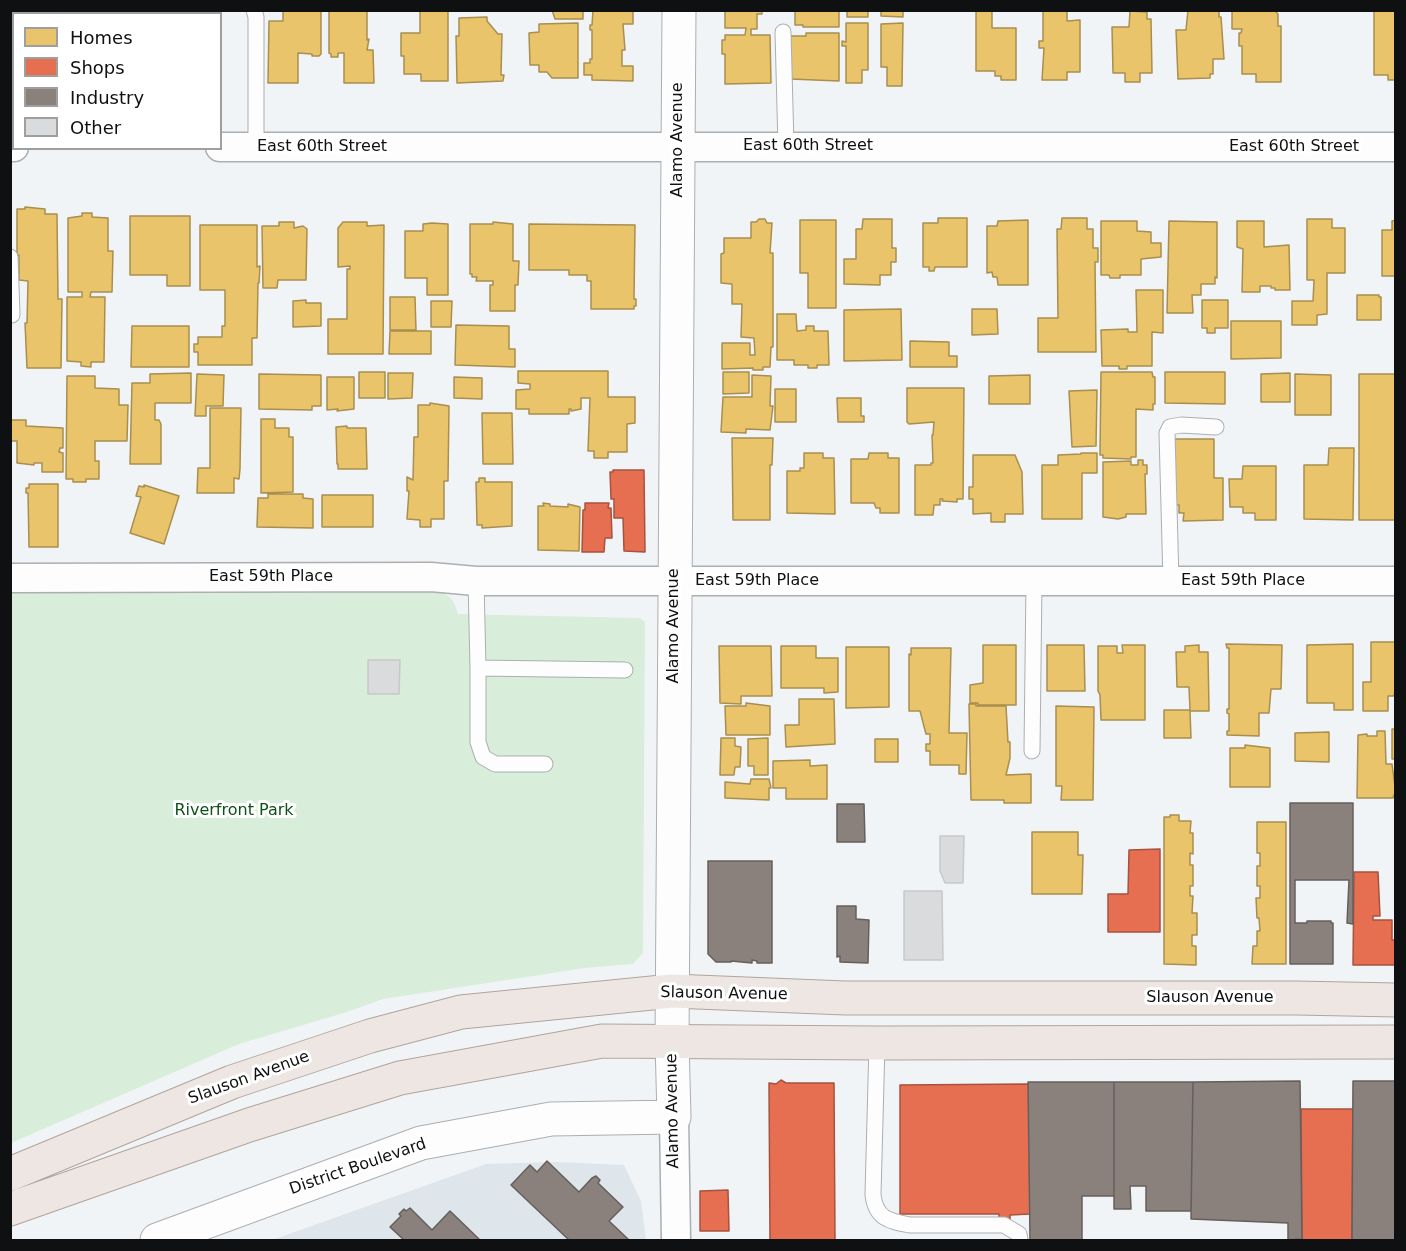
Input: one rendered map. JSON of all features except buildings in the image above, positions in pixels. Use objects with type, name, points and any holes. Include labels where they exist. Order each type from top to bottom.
[{"type":"main road","name":"Slauson Avenue","points":[[10,1174],[232,1082],[370,1036],[461,1012],[672,991],[845,998],[1395,1000]]},
{"type":"main road","points":[[10,1209],[249,1125],[400,1078],[602,1041],[877,1043],[1395,1041]]},
{"type":"street","name":"Alamo Avenue","points":[[676,1240],[672,991],[679,10]]},
{"type":"street","name":"East 60th Street","points":[[222,147],[1395,147]]},
{"type":"street","name":"East 59th Place","points":[[10,578],[431,577],[476,581],[1395,581]]},
{"type":"street","name":"District Boulevard","points":[[157,1240],[421,1143],[551,1119],[674,1117]]},
{"type":"lane","points":[[254,10],[256,17],[256,147]]},
{"type":"lane","points":[[783,32],[786,146]]},
{"type":"lane","points":[[10,256],[12,315]]},
{"type":"lane","points":[[1171,581],[1167,433],[1170,428],[1181,425],[1216,427]]},
{"type":"lane","points":[[476,581],[478,742],[483,757],[495,764],[546,764]]},
{"type":"lane","points":[[1032,751],[1034,581]]},
{"type":"lane","points":[[478,668],[625,670]]},
{"type":"lane","points":[[877,1043],[873,1195],[874,1205],[879,1214],[910,1225],[1004,1225],[1019,1234],[1020,1240]]},
{"type":"shaded area","points":[[557,1162],[624,1165],[641,1201],[646,1240],[272,1240],[486,1164]]},
{"type":"green space","name":"Riverfront Park","points":[[11,589],[435,589],[451,599],[458,614],[640,618],[645,622],[643,953],[633,964],[585,968],[383,999],[239,1044],[11,1143]]}]
